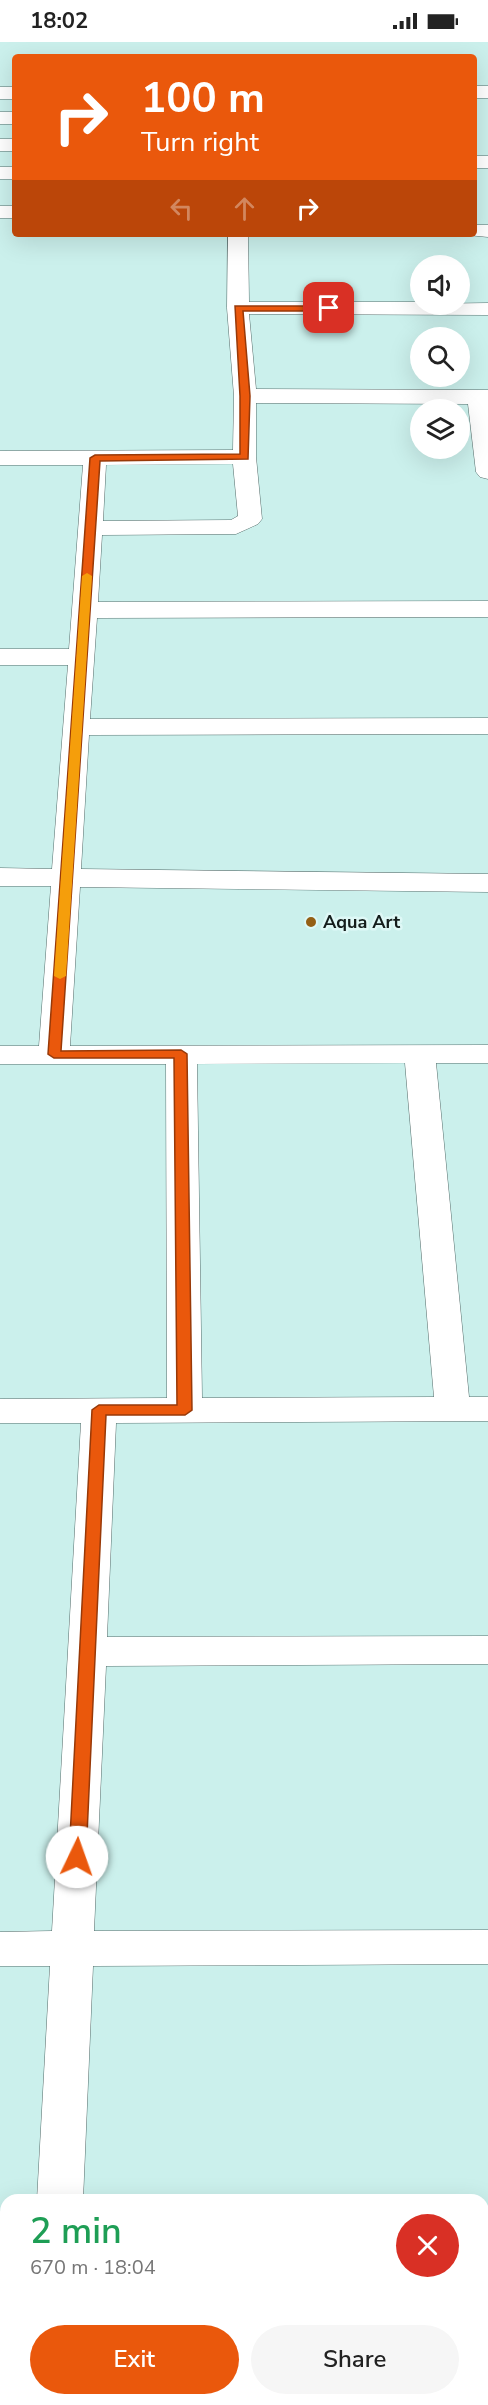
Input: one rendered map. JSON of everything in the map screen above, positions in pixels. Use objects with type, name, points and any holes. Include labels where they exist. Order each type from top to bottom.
[{"type":"street","points":[[90,528],[236,526],[250,519],[244,457],[245,396],[238,308],[238,237]]},
{"type":"street","points":[[238,308],[488,309]]},
{"type":"street","points":[[245,396],[483,397],[488,472]]},
{"type":"street","points":[[0,458],[244,457]]},
{"type":"street","points":[[54,1054],[95,458]]},
{"type":"street","points":[[85,610],[488,609]]},
{"type":"street","points":[[0,657],[82,657]]},
{"type":"street","points":[[77,726],[488,726]]},
{"type":"street","points":[[0,877],[488,883]]},
{"type":"street","points":[[181,1054],[185,1410]]},
{"type":"street","points":[[420,1054],[453,1409]]},
{"type":"street","points":[[0,1055],[488,1054]]},
{"type":"street","points":[[0,1411],[488,1409]]},
{"type":"street","points":[[60,2194],[99,1410]]},
{"type":"street","points":[[88,1652],[488,1650]]},
{"type":"street","points":[[0,1949],[488,1947]]},
{"type":"shaded area","points":[[0,42],[488,42],[488,2194],[0,2194]]},
{"type":"slow traffic","points":[[60,976],[87,576]]},
{"type":"place","name":"Aqua Art","points":[[311,922]]},
{"type":"route","points":[[77,1857],[99,1410],[185,1410],[181,1054],[54,1054],[95,458],[244,457],[245,396],[238,308],[329,308]]}]
